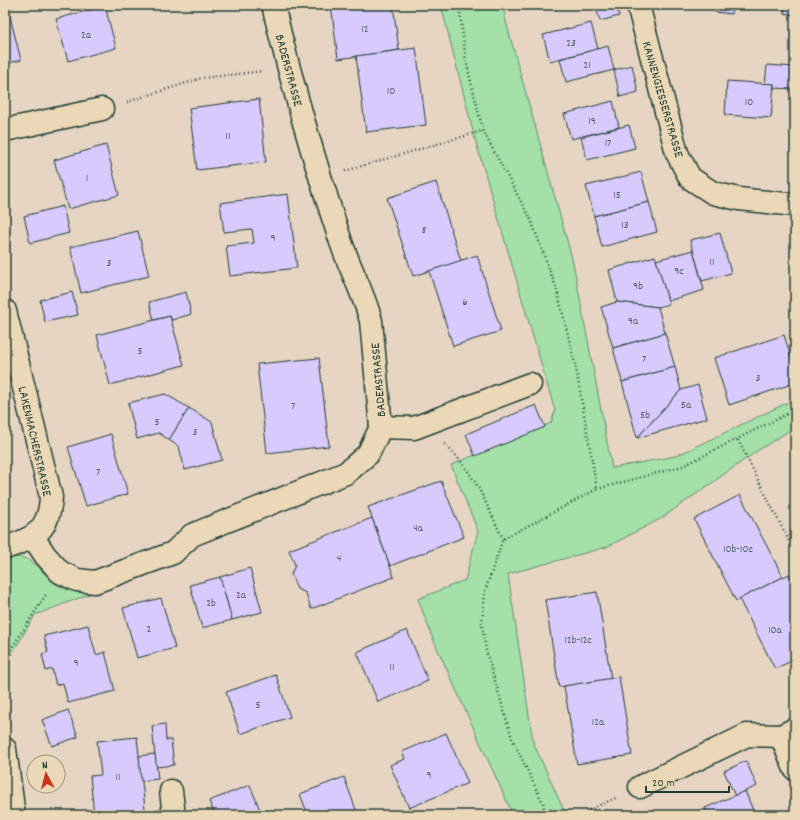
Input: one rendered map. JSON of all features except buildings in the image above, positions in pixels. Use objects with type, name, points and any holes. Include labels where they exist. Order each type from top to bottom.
[{"type":"street","name":"BADERSTRASSE","points":[[33,537],[44,555],[60,572],[77,580],[95,582],[173,553],[192,535],[346,473],[368,454],[381,427],[371,321],[367,305],[341,242],[288,68],[273,5]]},
{"type":"street","name":"KANNENGIESSERSTRASSE","points":[[638,5],[677,153],[690,178],[713,193],[740,199],[795,205]]},
{"type":"street","points":[[5,130],[102,109]]},
{"type":"street","name":"LAKENMACHERSTRASSE","points":[[5,311],[51,497],[50,510],[46,522],[40,531],[33,537],[5,548]]},
{"type":"street","points":[[381,427],[414,428],[530,384]]},
{"type":"street","points":[[640,786],[747,735],[788,732],[795,769]]},
{"type":"street","points":[[5,749],[14,815]]},
{"type":"street","points":[[171,791],[174,815]]},
{"type":"path","points":[[459,5],[466,61],[483,131],[531,220],[557,290],[576,368],[597,489]]},
{"type":"path","points":[[102,109],[156,94],[202,78],[288,68]]},
{"type":"path","points":[[322,178],[483,131]]},
{"type":"path","points":[[502,539],[597,489],[683,466],[738,440],[795,410]]},
{"type":"path","points":[[414,428],[437,438],[460,458],[479,489],[502,539],[485,591],[482,624],[486,651],[512,738],[543,803],[545,815]]},
{"type":"path","points":[[738,440],[795,552]]},
{"type":"path","points":[[5,655],[8,654],[60,572]]},
{"type":"path","points":[[578,815],[640,786]]},
{"type":"green space","points":[[441,5],[503,5],[506,22],[573,262],[612,468],[676,456],[795,399],[795,427],[757,451],[662,518],[607,547],[508,574],[533,742],[566,815],[513,815],[433,639],[418,599],[465,580],[478,531],[451,465],[551,423],[555,411],[475,139]]},
{"type":"green space","points":[[14,557],[23,558],[30,561],[58,586],[76,591],[95,592],[35,615],[7,662],[5,647],[5,561]]}]
